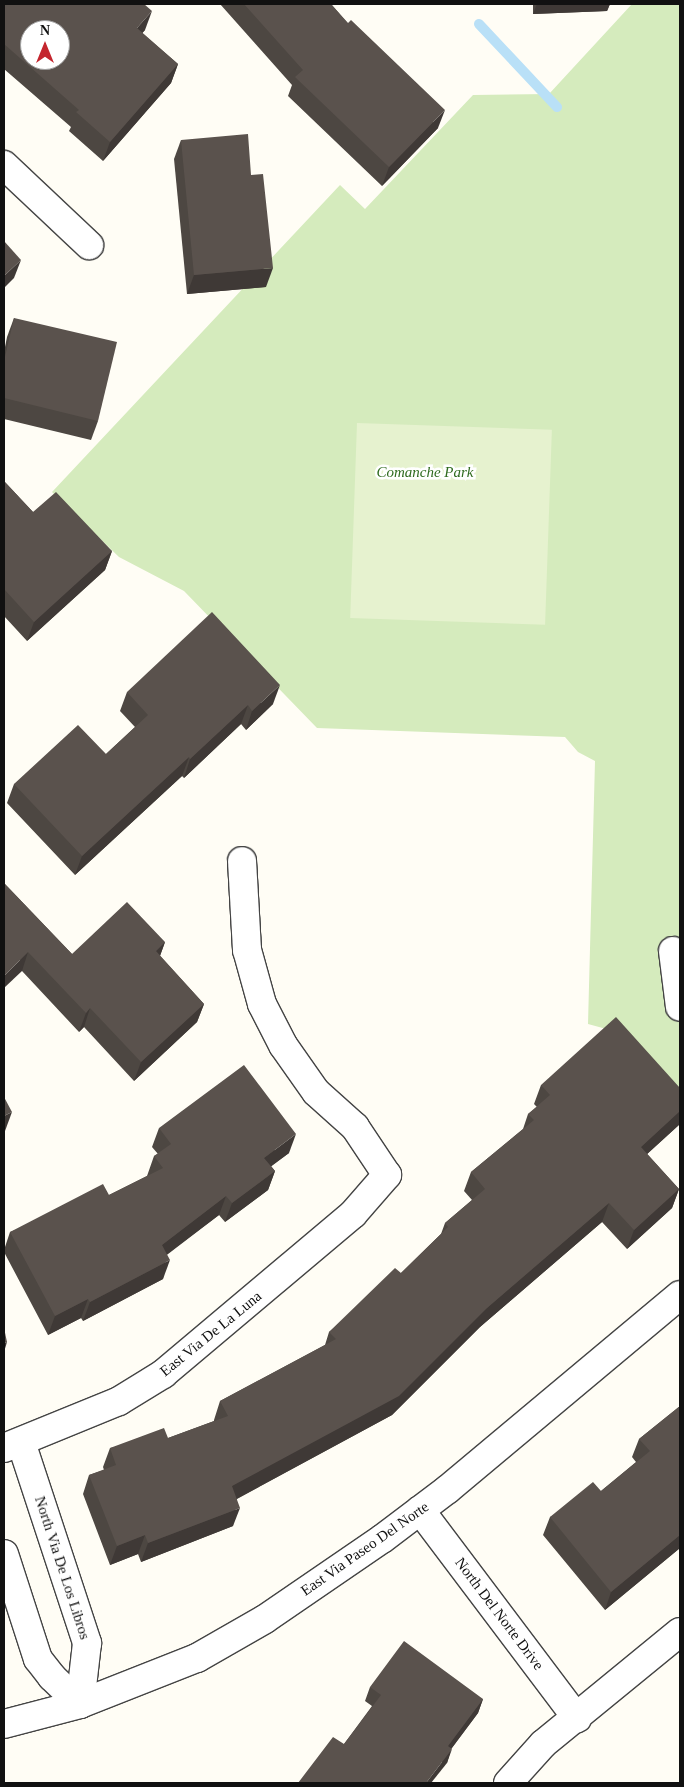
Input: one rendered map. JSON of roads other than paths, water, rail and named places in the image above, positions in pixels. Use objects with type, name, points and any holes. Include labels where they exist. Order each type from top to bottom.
[{"type":"street","points":[[4,165],[90,246]]},
{"type":"street","name":"East Via De La Luna","points":[[12,1445],[118,1401],[163,1374],[353,1214],[387,1175],[355,1127],[316,1092],[282,1045],[262,1004],[246,950],[242,861]]},
{"type":"street","points":[[672,951],[680,1007]]},
{"type":"street","name":"East Via Paseo Del Norte","points":[[4,1724],[80,1704],[197,1658],[265,1619],[420,1510],[680,1295]]},
{"type":"street","name":"North Via De Los Libros","points":[[12,1445],[87,1643],[80,1704]]},
{"type":"street","name":"North Del Norte Drive","points":[[420,1510],[577,1718]]},
{"type":"street","points":[[4,1554],[38,1659],[52,1677],[80,1704]]},
{"type":"street","points":[[508,1783],[542,1744],[577,1718],[680,1632]]},
{"type":"waterway","points":[[479,24],[557,107]]},
{"type":"park label","name":"Comanche Park","points":[[425,473]]}]
